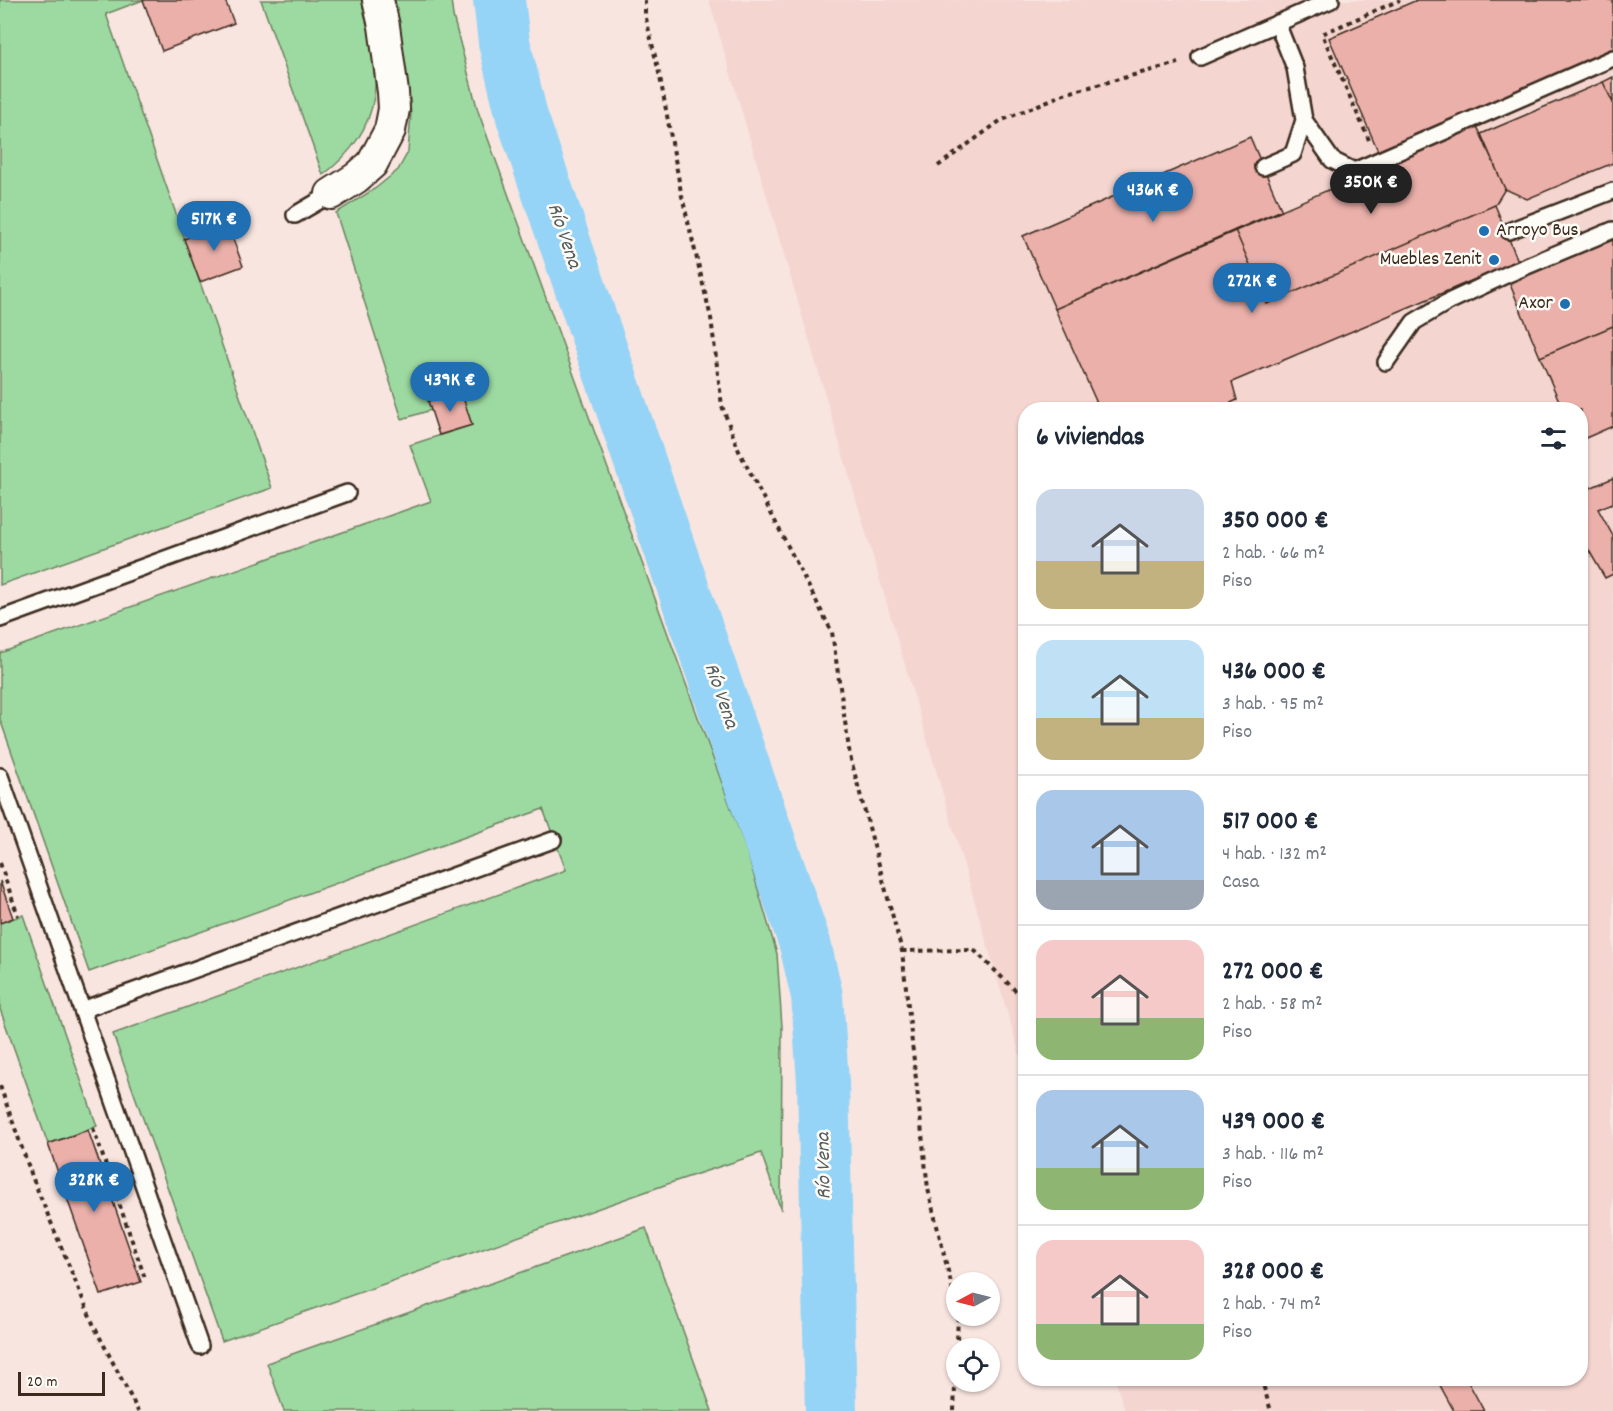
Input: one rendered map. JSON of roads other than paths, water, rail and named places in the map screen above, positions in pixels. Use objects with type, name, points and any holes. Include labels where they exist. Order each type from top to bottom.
[{"type":"street","points":[[331,194],[356,178],[372,164],[390,130],[394,108],[393,92],[378,0]]},
{"type":"lane","points":[[1200,57],[1331,0]]},
{"type":"lane","points":[[1277,23],[1295,68],[1304,120],[1332,160],[1354,171],[1613,58]]},
{"type":"lane","points":[[1263,167],[1293,154],[1304,120]]},
{"type":"lane","points":[[1509,231],[1613,191]]},
{"type":"lane","points":[[295,215],[331,194]]},
{"type":"lane","points":[[1386,362],[1414,322],[1446,303],[1613,230]]},
{"type":"lane","points":[[0,619],[347,493]]},
{"type":"lane","points":[[0,776],[200,1346]]},
{"type":"lane","points":[[82,1010],[553,840]]},
{"type":"waterway","name":"Río Vena","points":[[499,0],[504,42],[522,117],[805,944],[817,996],[823,1082],[831,1411]]},
{"type":"place","name":"Arroyo Bus","points":[[1484,231]]},
{"type":"place","name":"Muebles Zenit","points":[[1494,260]]},
{"type":"place","name":"Axor","points":[[1565,304]]}]
